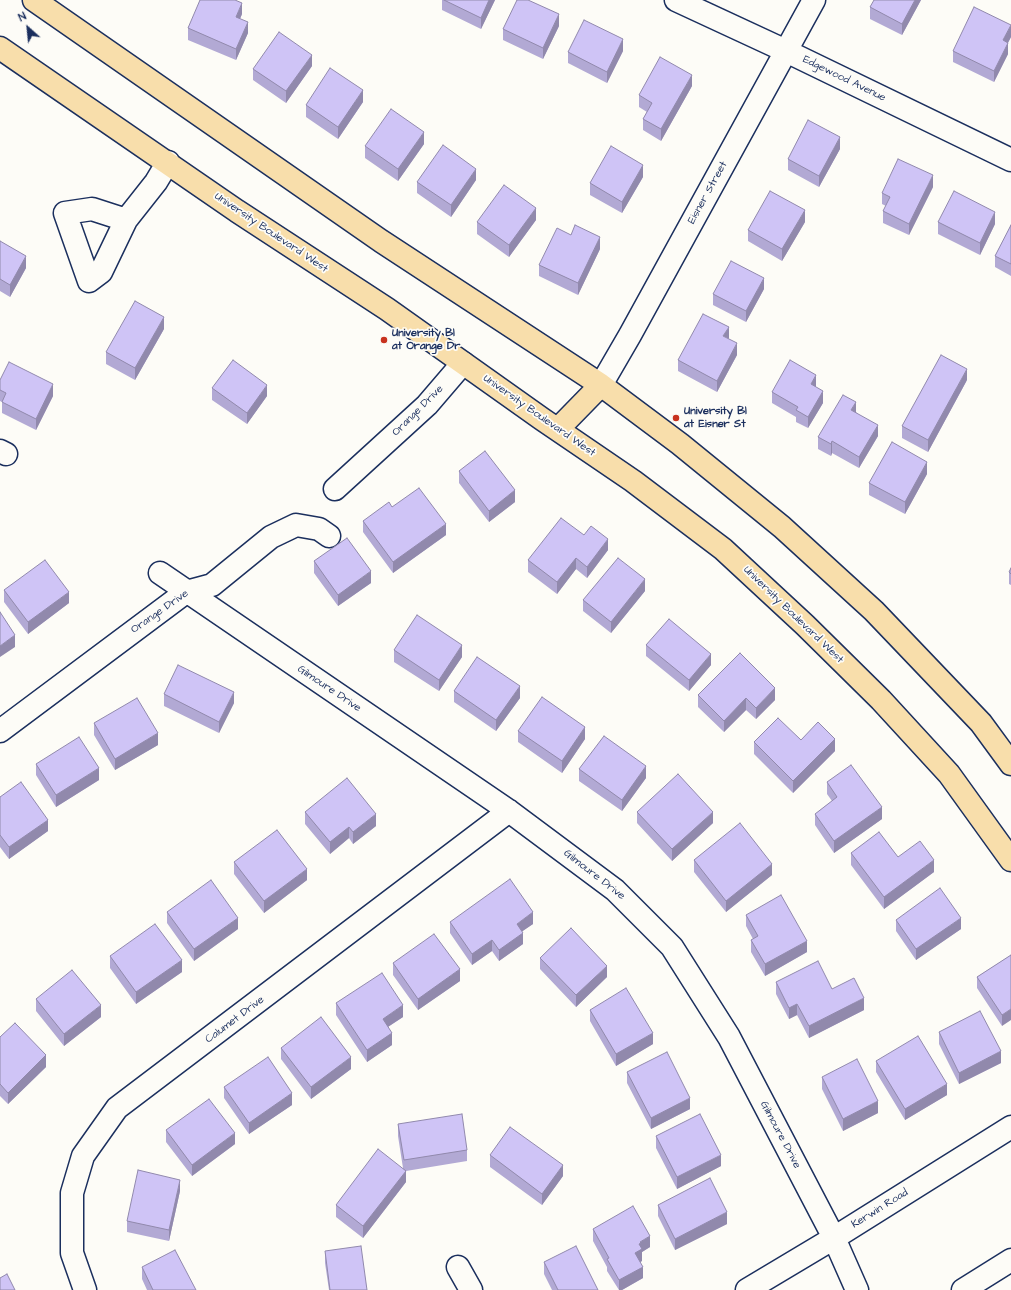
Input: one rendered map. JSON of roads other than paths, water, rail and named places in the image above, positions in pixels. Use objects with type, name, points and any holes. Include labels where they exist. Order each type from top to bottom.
[{"type":"main road","points":[[34,0],[374,236],[601,385],[680,444],[782,527],[874,611],[981,723],[1011,764]]},
{"type":"main road","name":"University Boulevard West","points":[[0,48],[168,162],[237,211],[387,309],[464,362],[632,481],[723,549],[805,624],[881,700],[950,774],[1011,860]]},
{"type":"main road","points":[[558,430],[601,385]]},
{"type":"street","name":"Edgewood Avenue","points":[[676,0],[786,51],[1011,160]]},
{"type":"street","name":"Eisner Street","points":[[601,385],[814,0]]},
{"type":"street","points":[[126,220],[156,182],[168,162]]},
{"type":"street","name":"Orange Drive","points":[[335,489],[427,404],[464,362]]},
{"type":"street","name":"Orange Drive","points":[[0,731],[186,592],[212,585],[270,537],[296,525],[318,529],[329,536]]},
{"type":"street","name":"Gilmoure Drive","points":[[160,573],[509,811],[615,890],[672,947],[729,1037],[834,1238],[857,1290]]},
{"type":"street","name":"Calumet Drive","points":[[85,1290],[72,1253],[72,1193],[83,1156],[117,1108],[509,811]]},
{"type":"street","name":"Kerwin Road","points":[[747,1290],[834,1238],[1011,1127]]},
{"type":"street","points":[[964,1290],[1011,1260]]},
{"type":"street","points":[[458,1267],[471,1290]]},
{"type":"place","name":"University Bl at Orange Dr","points":[[384,340]]},
{"type":"place","name":"University Bl at Eisner St","points":[[676,418]]}]
